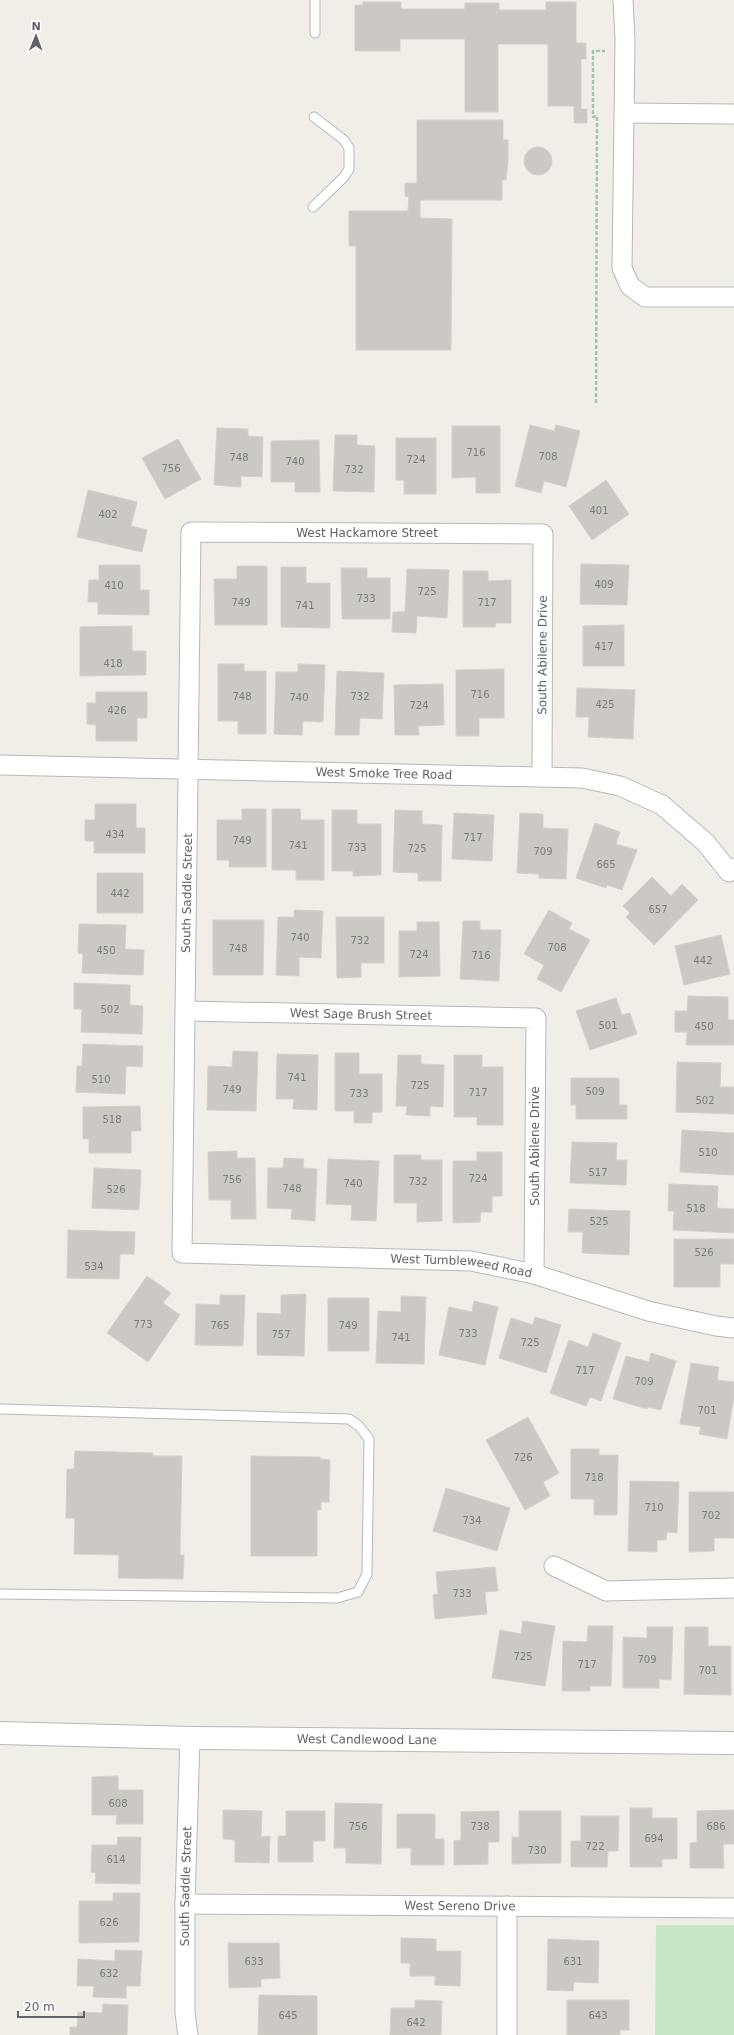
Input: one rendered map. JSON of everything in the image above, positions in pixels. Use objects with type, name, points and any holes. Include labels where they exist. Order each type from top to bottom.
[{"type":"street","points":[[623,0],[625,39],[625,113],[622,268],[630,286],[645,297],[734,297]]},
{"type":"street","points":[[625,113],[734,114]]},
{"type":"street","name":"West Hackamore Street","points":[[191,532],[543,534]]},
{"type":"street","name":"South Saddle Street","points":[[182,1253],[191,532]]},
{"type":"street","name":"South Abilene Drive","points":[[542,777],[543,534]]},
{"type":"street","name":"West Smoke Tree Road","points":[[0,765],[582,778],[620,786],[662,806],[706,842],[732,874]]},
{"type":"street","name":"West Sage Brush Street","points":[[186,1011],[536,1018]]},
{"type":"street","name":"South Abilene Drive","points":[[534,1274],[536,1018]]},
{"type":"street","name":"West Tumbleweed Road","points":[[182,1253],[471,1261],[534,1274],[648,1311],[716,1326],[734,1328]]},
{"type":"street","points":[[554,1566],[606,1591],[734,1588]]},
{"type":"street","name":"West Candlewood Lane","points":[[0,1733],[190,1738],[734,1743]]},
{"type":"street","name":"South Saddle Street","points":[[188,2035],[185,2013],[185,1904],[190,1738]]},
{"type":"street","name":"West Sereno Drive","points":[[185,1904],[507,1906],[661,1909],[734,1908]]},
{"type":"street","points":[[507,1906],[507,2035]]},
{"type":"lane","points":[[315,0],[315,33]]},
{"type":"lane","points":[[313,207],[344,177],[348,169],[349,162],[349,148],[344,140],[314,117]]},
{"type":"lane","points":[[0,1409],[349,1418],[360,1426],[369,1439],[367,1574],[358,1592],[337,1598],[0,1594]]},
{"type":"path","points":[[596,403],[598,116],[593,117],[593,51],[607,51]]},
{"type":"green space","points":[[656,1925],[734,1925],[734,2035],[655,2035]]},
{"type":"building","points":[[363,2],[401,2],[401,9],[465,9],[465,3],[499,3],[499,10],[546,10],[546,2],[576,2],[576,43],[586,43],[586,59],[581,59],[581,109],[587,109],[587,123],[574,123],[574,106],[548,106],[548,44],[498,44],[498,112],[465,112],[465,39],[400,39],[400,51],[355,51],[355,5],[363,5]]},
{"type":"building","points":[[417,120],[503,120],[503,140],[508,140],[508,162],[506,180],[502,180],[502,200],[420,200],[420,218],[452,219],[451,350],[356,350],[356,246],[349,246],[349,211],[408,211],[409,197],[405,196],[405,183],[417,183]]},
{"type":"building","points":[[538,147],[548,151],[552,161],[548,171],[538,175],[528,171],[524,161],[528,151]]},
{"type":"building","points":[[530,425],[554,431],[556,425],[580,431],[566,487],[544,481],[541,493],[515,486]]},
{"type":"building","points":[[452,426],[500,426],[500,493],[476,493],[476,477],[452,478]]},
{"type":"building","points":[[217,428],[248,429],[248,436],[263,437],[262,477],[241,476],[241,487],[214,485]]},
{"type":"building","points":[[335,435],[357,435],[357,445],[375,446],[374,492],[333,491]]},
{"type":"building","points":[[396,438],[436,438],[436,494],[404,494],[404,480],[396,480]]},
{"type":"building","points":[[178,439],[201,479],[165,499],[142,458]]},
{"type":"building","points":[[319,440],[320,492],[295,492],[295,482],[271,482],[271,441]]},
{"type":"building","points":[[606,480],[629,514],[592,540],[569,506]]},
{"type":"building","points":[[88,490],[137,502],[131,526],[147,530],[142,552],[77,537]]},
{"type":"building","points":[[581,564],[629,565],[627,605],[580,604]]},
{"type":"building","points":[[99,565],[140,565],[140,590],[149,590],[149,615],[98,614],[98,602],[88,602],[89,580],[99,580]]},
{"type":"building","points":[[237,566],[267,566],[267,625],[215,625],[214,579],[237,579]]},
{"type":"building","points":[[281,567],[306,567],[306,583],[330,583],[330,628],[281,627]]},
{"type":"building","points":[[341,568],[367,568],[367,578],[390,578],[390,619],[342,619]]},
{"type":"building","points":[[407,569],[449,570],[447,618],[417,616],[416,633],[392,632],[393,612],[405,612]]},
{"type":"building","points":[[463,571],[488,571],[488,581],[511,580],[511,623],[496,623],[495,627],[463,627]]},
{"type":"building","points":[[624,625],[624,666],[583,666],[583,626]]},
{"type":"building","points":[[132,626],[132,651],[146,651],[146,675],[80,676],[80,627]]},
{"type":"building","points":[[218,664],[244,664],[244,671],[266,671],[266,734],[238,734],[238,721],[218,721]]},
{"type":"building","points":[[298,664],[325,665],[323,722],[303,721],[302,735],[274,734],[276,672],[298,672]]},
{"type":"building","points":[[504,669],[504,718],[479,718],[479,736],[456,736],[456,670]]},
{"type":"building","points":[[337,671],[384,673],[382,719],[360,718],[359,735],[335,735]]},
{"type":"building","points":[[443,684],[444,725],[418,726],[419,735],[395,735],[394,685]]},
{"type":"building","points":[[577,688],[635,690],[633,739],[588,737],[589,717],[576,717]]},
{"type":"building","points":[[96,692],[147,692],[147,718],[137,718],[137,741],[96,741],[96,725],[87,724],[87,703],[96,703]]},
{"type":"building","points":[[95,804],[136,804],[136,828],[145,828],[145,853],[94,853],[94,841],[85,841],[85,820],[95,820]]},
{"type":"building","points":[[242,809],[266,809],[266,867],[229,867],[229,860],[217,860],[217,820],[242,820]]},
{"type":"building","points":[[272,809],[300,809],[301,820],[324,820],[324,880],[296,880],[296,870],[272,870]]},
{"type":"building","points":[[332,810],[357,810],[357,824],[381,824],[381,875],[353,876],[353,871],[332,871]]},
{"type":"building","points":[[395,810],[422,811],[422,824],[442,825],[441,881],[418,881],[418,873],[393,872]]},
{"type":"building","points":[[454,813],[494,815],[492,861],[452,859]]},
{"type":"building","points":[[520,813],[543,814],[543,828],[568,829],[566,879],[539,878],[539,874],[517,873]]},
{"type":"building","points":[[595,823],[620,832],[616,844],[637,850],[622,890],[607,885],[606,888],[576,878]]},
{"type":"building","points":[[97,873],[143,873],[143,913],[97,913]]},
{"type":"building","points":[[652,877],[671,896],[682,884],[698,900],[654,945],[626,917],[630,913],[623,906]]},
{"type":"building","points":[[294,910],[323,911],[321,958],[299,957],[299,976],[276,975],[278,917],[294,917]]},
{"type":"building","points":[[549,910],[572,923],[569,929],[590,940],[561,992],[537,979],[544,965],[524,954]]},
{"type":"building","points":[[336,917],[384,917],[384,963],[361,963],[361,977],[337,978]]},
{"type":"building","points":[[213,920],[264,920],[263,975],[213,975]]},
{"type":"building","points":[[463,921],[480,921],[480,930],[501,930],[499,981],[460,979]]},
{"type":"building","points":[[417,922],[439,922],[440,976],[399,977],[399,931],[417,931]]},
{"type":"building","points":[[79,924],[126,925],[125,949],[144,950],[143,975],[82,973],[83,954],[78,953]]},
{"type":"building","points":[[721,935],[730,974],[684,985],[675,946]]},
{"type":"building","points":[[74,983],[130,985],[130,1005],[143,1006],[142,1034],[81,1032],[82,1009],[74,1009]]},
{"type":"building","points":[[688,996],[728,997],[728,1020],[734,1020],[734,1045],[686,1045],[687,1032],[675,1032],[675,1011],[687,1011]]},
{"type":"building","points":[[616,998],[622,1015],[630,1013],[637,1034],[590,1050],[576,1011]]},
{"type":"building","points":[[83,1044],[143,1046],[142,1067],[126,1066],[125,1094],[76,1092],[77,1066],[82,1066]]},
{"type":"building","points":[[233,1051],[258,1052],[256,1111],[207,1110],[208,1066],[232,1067]]},
{"type":"building","points":[[335,1053],[359,1053],[359,1074],[382,1074],[382,1112],[372,1112],[372,1123],[354,1123],[354,1111],[335,1111]]},
{"type":"building","points":[[277,1054],[318,1055],[317,1110],[293,1109],[294,1099],[276,1099]]},
{"type":"building","points":[[398,1055],[421,1055],[421,1064],[444,1065],[443,1107],[430,1106],[430,1116],[406,1115],[407,1106],[396,1106]]},
{"type":"building","points":[[454,1055],[482,1055],[482,1067],[503,1067],[503,1125],[477,1125],[477,1117],[454,1117]]},
{"type":"building","points":[[677,1062],[721,1063],[720,1087],[734,1087],[734,1114],[676,1112]]},
{"type":"building","points":[[571,1078],[619,1078],[619,1105],[627,1105],[627,1119],[576,1119],[576,1105],[571,1105]]},
{"type":"building","points":[[140,1106],[141,1131],[131,1131],[131,1153],[89,1153],[89,1139],[83,1139],[83,1107]]},
{"type":"building","points":[[682,1130],[734,1133],[734,1175],[680,1172]]},
{"type":"building","points":[[572,1142],[617,1143],[616,1160],[627,1160],[626,1185],[570,1183]]},
{"type":"building","points":[[237,1151],[237,1158],[255,1158],[256,1219],[231,1219],[231,1200],[209,1200],[208,1152]]},
{"type":"building","points":[[477,1152],[502,1152],[502,1196],[492,1196],[492,1212],[481,1212],[480,1222],[453,1223],[453,1161],[477,1161]]},
{"type":"building","points":[[394,1155],[421,1155],[421,1160],[442,1160],[442,1221],[417,1222],[417,1203],[394,1203]]},
{"type":"building","points":[[284,1158],[304,1159],[303,1168],[317,1169],[315,1221],[291,1219],[292,1209],[267,1208],[268,1168],[283,1168]]},
{"type":"building","points":[[328,1159],[379,1161],[376,1221],[351,1220],[352,1205],[326,1204]]},
{"type":"building","points":[[94,1168],[141,1170],[139,1210],[92,1208]]},
{"type":"building","points":[[669,1184],[718,1186],[717,1208],[734,1209],[734,1233],[673,1230],[674,1211],[668,1211]]},
{"type":"building","points":[[569,1209],[630,1211],[629,1255],[582,1253],[583,1232],[568,1232]]},
{"type":"building","points":[[68,1230],[135,1232],[134,1254],[120,1254],[119,1279],[67,1278]]},
{"type":"building","points":[[674,1239],[734,1239],[734,1264],[720,1264],[720,1287],[674,1287]]},
{"type":"building","points":[[147,1276],[171,1293],[163,1303],[180,1315],[148,1362],[107,1333]]},
{"type":"building","points":[[306,1294],[304,1356],[257,1355],[257,1313],[281,1314],[281,1295]]},
{"type":"building","points":[[220,1295],[245,1295],[243,1346],[195,1345],[196,1304],[220,1305]]},
{"type":"building","points":[[401,1296],[426,1297],[424,1364],[376,1363],[378,1311],[401,1312]]},
{"type":"building","points":[[328,1298],[369,1298],[369,1351],[328,1351]]},
{"type":"building","points":[[474,1301],[498,1307],[485,1365],[439,1355],[449,1307],[472,1312]]},
{"type":"building","points":[[535,1317],[561,1325],[546,1373],[499,1358],[511,1318],[533,1325]]},
{"type":"building","points":[[593,1333],[621,1343],[601,1401],[590,1397],[586,1406],[550,1393],[569,1340],[588,1347]]},
{"type":"building","points":[[651,1353],[676,1361],[661,1410],[648,1407],[647,1409],[613,1399],[626,1356],[649,1362]]},
{"type":"building","points":[[691,1363],[719,1367],[717,1380],[734,1382],[734,1396],[727,1439],[699,1434],[701,1427],[680,1424]]},
{"type":"building","points":[[528,1417],[559,1473],[543,1482],[550,1496],[525,1510],[486,1440]]},
{"type":"building","points":[[571,1449],[599,1449],[599,1455],[618,1455],[617,1515],[594,1515],[594,1499],[571,1499]]},
{"type":"building","points":[[75,1451],[153,1453],[153,1456],[182,1456],[180,1555],[184,1555],[183,1579],[118,1578],[119,1555],[74,1554],[75,1518],[66,1518],[67,1469],[74,1469]]},
{"type":"building","points":[[251,1456],[320,1457],[320,1459],[330,1460],[329,1502],[321,1502],[321,1510],[317,1510],[317,1556],[251,1556]]},
{"type":"building","points":[[630,1481],[679,1482],[677,1533],[667,1532],[666,1540],[657,1540],[657,1552],[628,1551]]},
{"type":"building","points":[[446,1488],[510,1508],[497,1551],[433,1531]]},
{"type":"building","points":[[689,1492],[734,1492],[734,1538],[714,1538],[714,1551],[689,1552]]},
{"type":"building","points":[[495,1567],[498,1591],[485,1592],[487,1614],[435,1619],[433,1595],[438,1594],[436,1572]]},
{"type":"building","points":[[523,1621],[555,1626],[545,1686],[492,1678],[500,1630],[521,1634]]},
{"type":"building","points":[[588,1626],[613,1626],[611,1686],[590,1686],[590,1691],[562,1691],[563,1641],[587,1642]]},
{"type":"building","points":[[647,1627],[673,1627],[671,1680],[659,1679],[659,1688],[623,1688],[623,1637],[647,1638]]},
{"type":"building","points":[[685,1627],[708,1627],[708,1646],[731,1646],[731,1695],[684,1694]]},
{"type":"building","points":[[118,1776],[118,1790],[143,1790],[143,1824],[116,1824],[117,1815],[92,1815],[92,1777]]},
{"type":"building","points":[[335,1803],[382,1804],[381,1864],[346,1863],[346,1848],[334,1848]]},
{"type":"building","points":[[630,1808],[652,1808],[652,1818],[677,1818],[677,1859],[662,1859],[662,1867],[630,1867]]},
{"type":"building","points":[[223,1810],[262,1811],[261,1837],[270,1836],[269,1863],[235,1862],[235,1840],[223,1839]]},
{"type":"building","points":[[734,1810],[734,1844],[723,1844],[724,1868],[690,1868],[690,1843],[697,1842],[697,1811]]},
{"type":"building","points":[[286,1811],[325,1811],[325,1841],[313,1841],[313,1862],[278,1862],[278,1836],[286,1836]]},
{"type":"building","points":[[499,1811],[499,1842],[488,1842],[488,1864],[454,1865],[454,1841],[461,1840],[461,1812]]},
{"type":"building","points":[[519,1811],[561,1811],[561,1863],[512,1864],[512,1837],[519,1837]]},
{"type":"building","points":[[397,1814],[435,1814],[435,1839],[444,1839],[444,1865],[411,1865],[411,1848],[397,1848]]},
{"type":"building","points":[[581,1816],[619,1816],[618,1851],[608,1851],[607,1867],[571,1867],[571,1841],[581,1841]]},
{"type":"building","points":[[118,1837],[141,1837],[140,1884],[95,1883],[96,1873],[91,1872],[92,1845],[117,1845]]},
{"type":"building","points":[[113,1893],[140,1893],[139,1942],[79,1943],[79,1901],[113,1901]]},
{"type":"building","points":[[401,1938],[436,1939],[436,1951],[461,1951],[460,1986],[435,1985],[435,1976],[410,1976],[410,1963],[401,1963]]},
{"type":"building","points":[[548,1939],[599,1941],[598,1983],[574,1982],[573,1991],[547,1990]]},
{"type":"building","points":[[228,1943],[279,1943],[280,1978],[261,1979],[261,1987],[229,1988]]},
{"type":"building","points":[[115,1950],[142,1951],[140,1986],[126,1986],[126,1998],[93,1997],[94,1986],[77,1986],[78,1959],[115,1961]]},
{"type":"building","points":[[259,1995],[317,1996],[317,2035],[258,2035]]},
{"type":"building","points":[[415,2000],[442,2001],[441,2035],[390,2035],[391,2008],[415,2008]]},
{"type":"building","points":[[567,2000],[629,2000],[629,2030],[620,2030],[620,2035],[567,2035]]},
{"type":"building","points":[[103,2004],[128,2005],[127,2035],[70,2035],[70,2027],[77,2027],[78,2012],[102,2013]]}]
